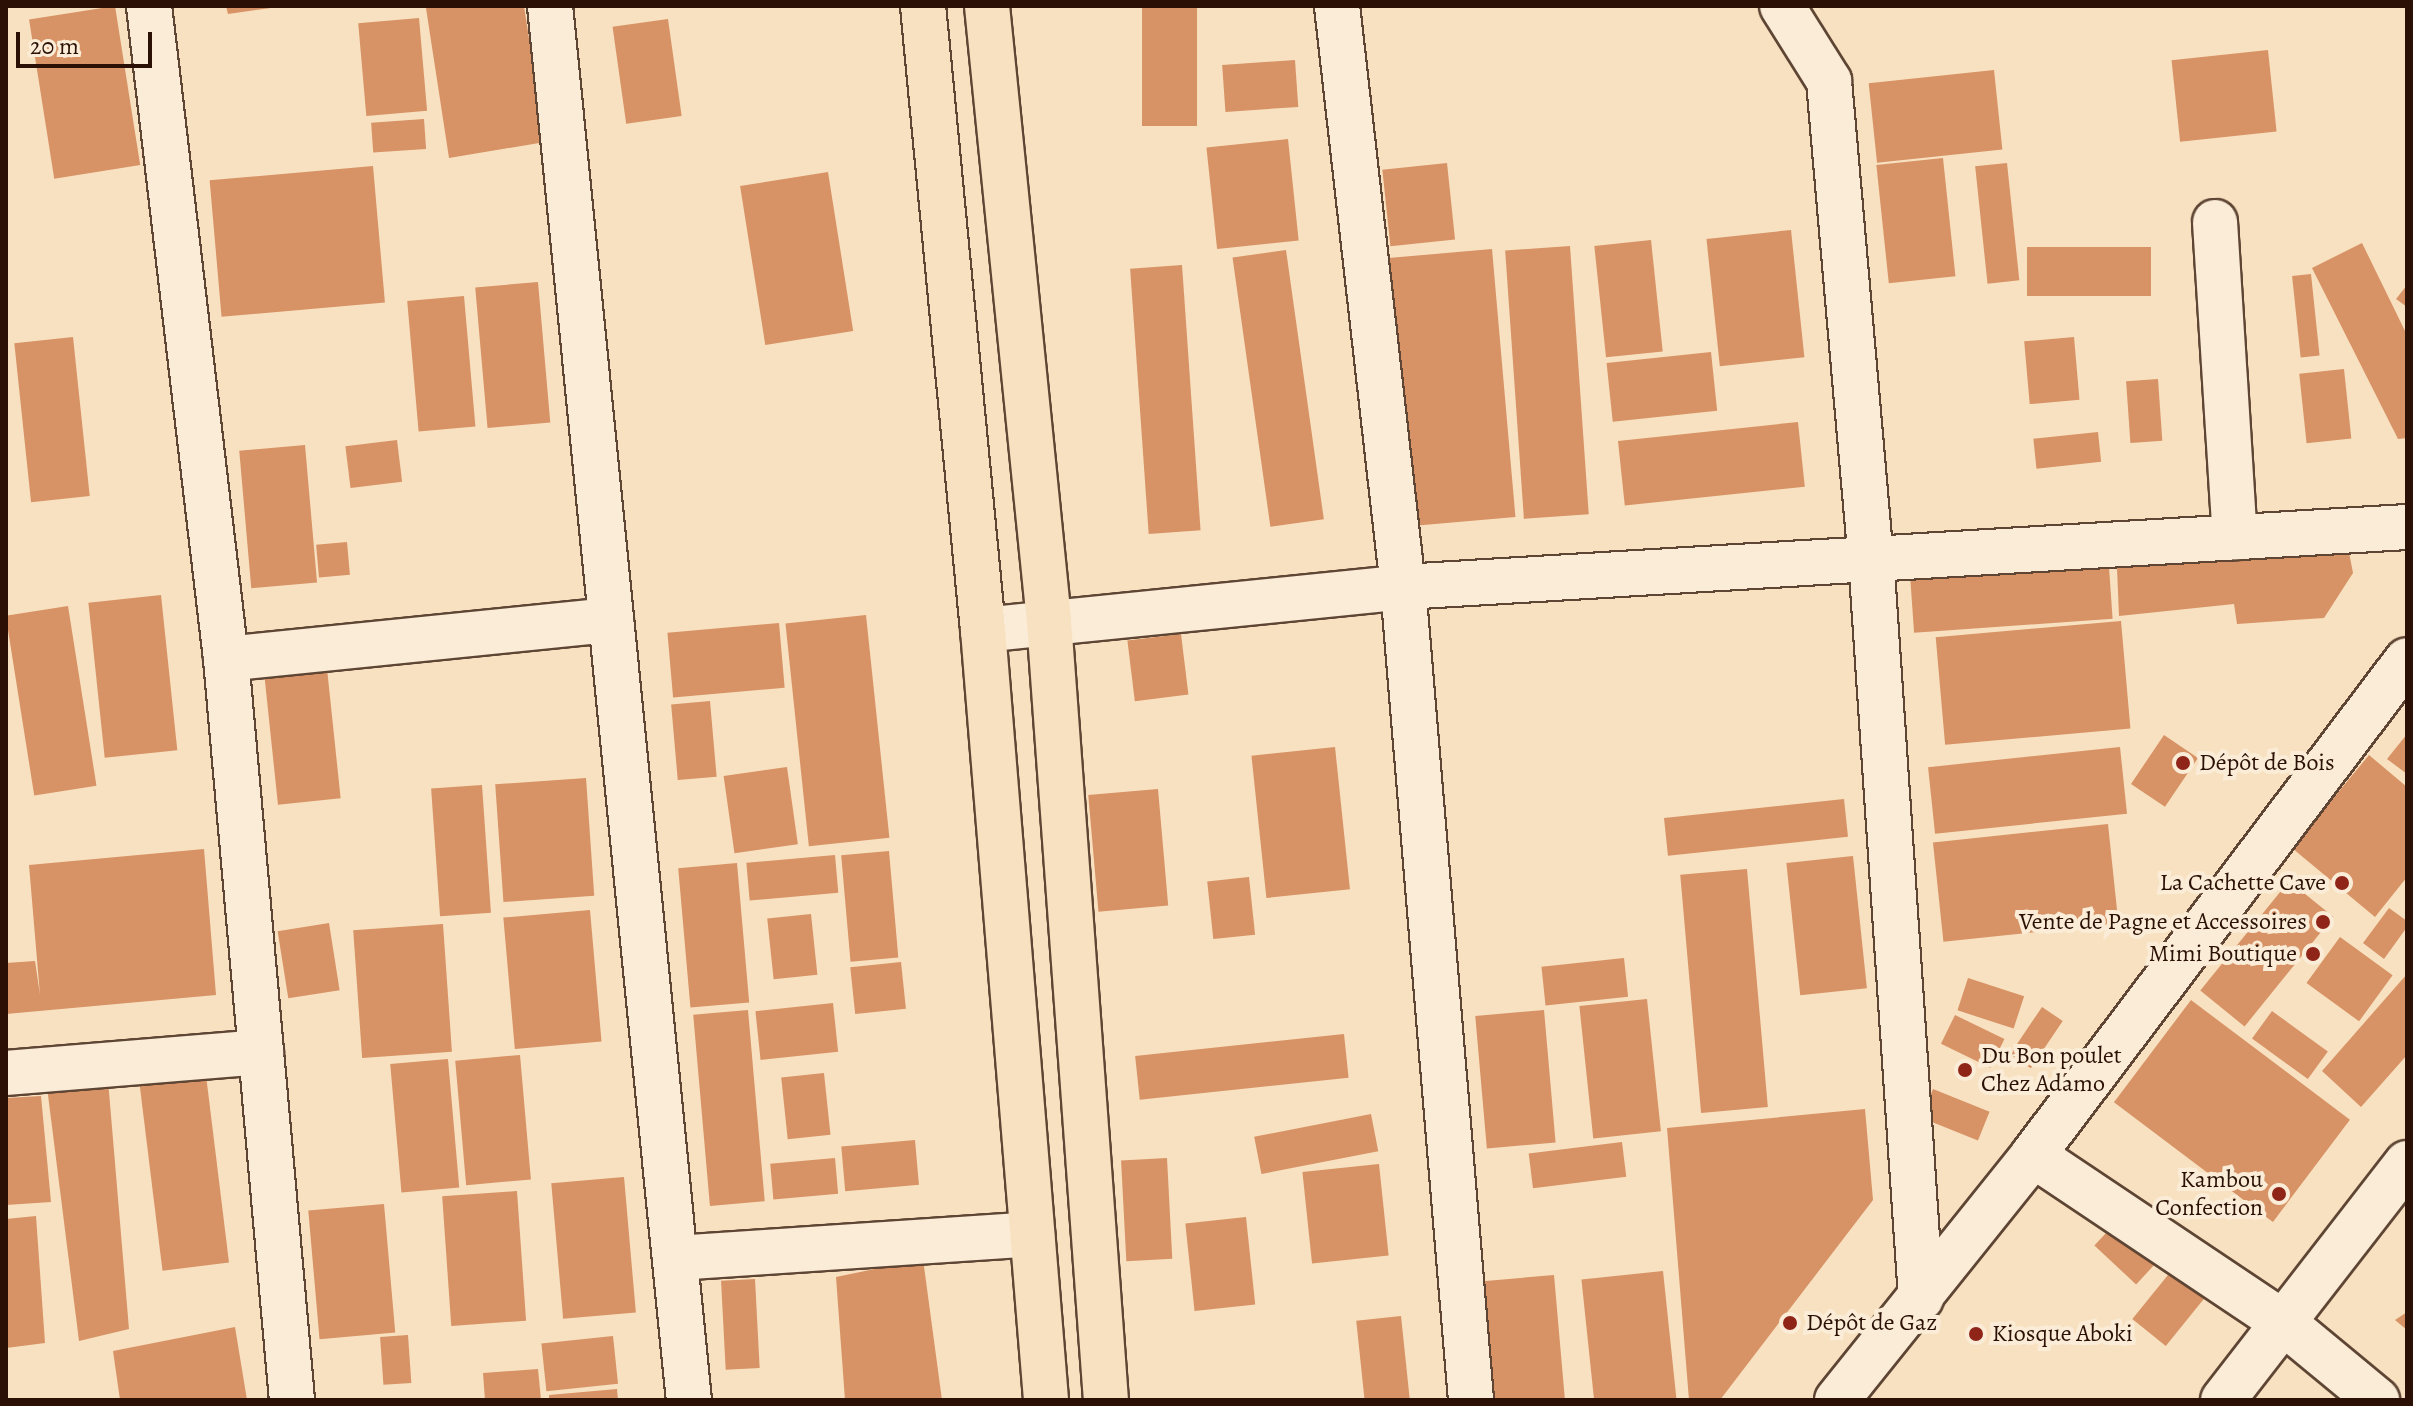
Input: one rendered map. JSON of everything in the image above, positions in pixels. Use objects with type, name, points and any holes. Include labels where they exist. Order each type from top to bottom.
[{"type":"main road","points":[[923,6],[983,630],[1046,1400]]},
{"type":"main road","points":[[987,6],[1049,621],[1106,1400]]},
{"type":"street","points":[[149,6],[226,659],[292,1400]]},
{"type":"street","points":[[550,6],[689,1400]]},
{"type":"street","points":[[1337,6],[1403,587],[1471,1400]]},
{"type":"street","points":[[1782,6],[1829,81],[1871,558],[1921,1298]]},
{"type":"street","points":[[2215,222],[2235,537]]},
{"type":"street","points":[[983,630],[1403,587],[2407,527]]},
{"type":"street","points":[[226,659],[611,620]]},
{"type":"street","points":[[1837,1400],[2033,1155],[2407,660]]},
{"type":"street","points":[[6,1073],[261,1052]]},
{"type":"street","points":[[2033,1155],[2284,1323],[2377,1400]]},
{"type":"street","points":[[2223,1400],[2407,1163]]},
{"type":"street","points":[[675,1258],[1032,1234]]},
{"type":"building","points":[[115,6],[140,165],[54,179],[29,20]]},
{"type":"building","points":[[226,6],[271,6],[271,8],[228,14]]},
{"type":"building","points":[[524,6],[545,142],[449,158],[426,8]]},
{"type":"building","points":[[1142,6],[1197,6],[1197,126],[1142,126]]},
{"type":"building","points":[[419,18],[427,111],[366,116],[358,23]]},
{"type":"building","points":[[668,19],[682,116],[626,124],[613,27]]},
{"type":"building","points":[[2268,50],[2277,132],[2180,142],[2172,60]]},
{"type":"building","points":[[1295,60],[1298,107],[1225,112],[1222,65]]},
{"type":"building","points":[[1994,70],[2002,150],[1877,163],[1869,83]]},
{"type":"building","points":[[424,119],[426,149],[373,153],[371,123]]},
{"type":"building","points":[[1288,139],[1299,240],[1217,249],[1206,148]]},
{"type":"building","points":[[1943,158],[1955,276],[1889,283],[1876,165]]},
{"type":"building","points":[[1447,163],[1455,240],[1390,246],[1382,170]]},
{"type":"building","points":[[2007,163],[2019,280],[1988,284],[1975,166]]},
{"type":"building","points":[[373,166],[385,302],[222,317],[210,180]]},
{"type":"building","points":[[828,172],[853,331],[765,345],[740,186]]},
{"type":"building","points":[[1791,230],[1804,357],[1720,366],[1706,239]]},
{"type":"building","points":[[1651,240],[1663,351],[1606,357],[1594,246]]},
{"type":"building","points":[[2362,243],[2407,335],[2407,438],[2398,439],[2312,268]]},
{"type":"building","points":[[1570,246],[1589,514],[1524,519],[1505,251]]},
{"type":"building","points":[[2027,247],[2151,247],[2151,296],[2027,296]]},
{"type":"building","points":[[1492,249],[1515,517],[1412,526],[1388,258]]},
{"type":"building","points":[[1286,250],[1324,519],[1270,527],[1233,258]]},
{"type":"building","points":[[1182,265],[1201,530],[1149,534],[1130,269]]},
{"type":"building","points":[[2311,274],[2320,356],[2301,358],[2292,276]]},
{"type":"building","points":[[538,282],[550,422],[488,428],[475,287]]},
{"type":"building","points":[[2407,285],[2407,307],[2396,299]]},
{"type":"building","points":[[464,296],[475,427],[419,431],[407,301]]},
{"type":"building","points":[[73,337],[90,496],[31,502],[14,343]]},
{"type":"building","points":[[2074,337],[2079,400],[2030,404],[2024,341]]},
{"type":"building","points":[[1711,352],[1717,411],[1613,422],[1607,363]]},
{"type":"building","points":[[2344,369],[2351,439],[2307,443],[2299,374]]},
{"type":"building","points":[[2158,379],[2162,441],[2130,443],[2126,381]]},
{"type":"building","points":[[1798,422],[1805,487],[1625,506],[1618,441]]},
{"type":"building","points":[[2098,432],[2101,462],[2036,469],[2033,439]]},
{"type":"building","points":[[397,440],[402,482],[351,488],[345,446]]},
{"type":"building","points":[[305,445],[317,582],[251,588],[239,451]]},
{"type":"building","points":[[347,542],[350,575],[319,578],[316,545]]},
{"type":"building","points":[[2348,547],[2353,573],[2324,618],[2237,624],[2234,604],[2119,616],[2117,568]]},
{"type":"building","points":[[2108,553],[2113,619],[1914,633],[1909,567]]},
{"type":"building","points":[[161,595],[177,750],[105,758],[88,603]]},
{"type":"building","points":[[68,606],[96,786],[34,796],[6,616]]},
{"type":"building","points":[[866,615],[889,838],[809,846],[785,623]]},
{"type":"building","points":[[2121,621],[2130,729],[1945,745],[1936,637]]},
{"type":"building","points":[[779,623],[785,688],[673,698],[667,633]]},
{"type":"building","points":[[1181,634],[1188,695],[1135,701],[1127,641]]},
{"type":"building","points":[[326,659],[341,798],[278,805],[263,666]]},
{"type":"building","points":[[710,701],[717,777],[678,780],[671,704]]},
{"type":"building","points":[[2407,734],[2407,774],[2387,759]]},
{"type":"building","points":[[2164,735],[2198,758],[2165,807],[2131,784]]},
{"type":"building","points":[[1335,747],[1350,889],[1266,898],[1251,756]]},
{"type":"building","points":[[2120,747],[2127,814],[1935,834],[1928,767]]},
{"type":"building","points":[[2369,755],[2407,787],[2407,877],[2375,917],[2292,848]]},
{"type":"building","points":[[787,767],[798,844],[734,853],[724,776]]},
{"type":"building","points":[[586,778],[594,896],[503,902],[495,784]]},
{"type":"building","points":[[482,785],[491,913],[440,916],[431,789]]},
{"type":"building","points":[[1158,789],[1168,906],[1098,912],[1088,795]]},
{"type":"building","points":[[1844,799],[1848,837],[1668,856],[1664,818]]},
{"type":"building","points":[[2108,824],[2118,923],[1943,942],[1933,842]]},
{"type":"building","points":[[204,849],[216,995],[6,1014],[6,963],[35,961],[40,995],[29,865]]},
{"type":"building","points":[[889,851],[898,958],[851,962],[841,855]]},
{"type":"building","points":[[835,855],[838,893],[750,901],[746,863]]},
{"type":"building","points":[[1853,856],[1867,988],[1800,995],[1786,863]]},
{"type":"building","points":[[737,863],[749,1002],[690,1008],[678,868]]},
{"type":"building","points":[[1747,869],[1768,1107],[1701,1113],[1680,875]]},
{"type":"building","points":[[1249,877],[1255,935],[1213,939],[1207,881]]},
{"type":"building","points":[[2289,881],[2333,917],[2245,1026],[2200,991]]},
{"type":"building","points":[[2389,908],[2407,921],[2407,927],[2384,959],[2363,943]]},
{"type":"building","points":[[590,910],[602,1041],[515,1049],[503,918]]},
{"type":"building","points":[[811,914],[817,975],[774,979],[767,919]]},
{"type":"building","points":[[329,923],[340,990],[288,998],[278,931]]},
{"type":"building","points":[[443,924],[452,1052],[362,1058],[353,930]]},
{"type":"building","points":[[2340,937],[2393,975],[2359,1021],[2306,983]]},
{"type":"building","points":[[1624,958],[1628,997],[1546,1005],[1541,967]]},
{"type":"building","points":[[901,962],[906,1009],[855,1014],[850,967]]},
{"type":"building","points":[[2407,974],[2407,1055],[2361,1107],[2322,1071]]},
{"type":"building","points":[[1968,978],[2024,996],[2014,1029],[1957,1010]]},
{"type":"building","points":[[1647,999],[1661,1131],[1593,1138],[1579,1006]]},
{"type":"building","points":[[2191,1000],[2350,1120],[2273,1222],[2114,1102]]},
{"type":"building","points":[[833,1003],[838,1052],[761,1060],[755,1011]]},
{"type":"building","points":[[2042,1007],[2063,1021],[2031,1068],[2010,1054]]},
{"type":"building","points":[[748,1010],[765,1201],[710,1206],[693,1015]]},
{"type":"building","points":[[1544,1010],[1556,1142],[1487,1149],[1475,1016]]},
{"type":"building","points":[[2272,1011],[2328,1052],[2308,1079],[2252,1039]]},
{"type":"building","points":[[1955,1015],[2004,1039],[1990,1068],[1941,1044]]},
{"type":"building","points":[[1344,1034],[1349,1078],[1140,1100],[1135,1056]]},
{"type":"building","points":[[520,1055],[531,1180],[466,1185],[455,1061]]},
{"type":"building","points":[[448,1059],[459,1188],[401,1193],[390,1064]]},
{"type":"building","points":[[205,1067],[229,1263],[163,1271],[138,1075]]},
{"type":"building","points":[[824,1073],[830,1135],[788,1139],[781,1077]]},
{"type":"building","points":[[108,1080],[129,1329],[79,1341],[47,1087]]},
{"type":"building","points":[[1933,1089],[1990,1112],[1978,1141],[1921,1118]]},
{"type":"building","points":[[41,1096],[51,1202],[6,1205],[6,1098]]},
{"type":"building","points":[[1865,1109],[1873,1200],[1720,1400],[1689,1400],[1667,1128]]},
{"type":"building","points":[[1371,1114],[1378,1151],[1261,1174],[1254,1137]]},
{"type":"building","points":[[915,1140],[919,1185],[845,1191],[841,1146]]},
{"type":"building","points":[[1622,1142],[1626,1177],[1533,1188],[1529,1153]]},
{"type":"building","points":[[835,1158],[838,1194],[773,1200],[770,1164]]},
{"type":"building","points":[[1167,1158],[1172,1259],[1126,1261],[1121,1160]]},
{"type":"building","points":[[1379,1164],[1389,1255],[1312,1264],[1302,1172]]},
{"type":"building","points":[[624,1177],[636,1312],[563,1319],[551,1183]]},
{"type":"building","points":[[517,1191],[526,1321],[451,1326],[442,1196]]},
{"type":"building","points":[[384,1204],[395,1333],[320,1339],[308,1211]]},
{"type":"building","points":[[36,1216],[45,1343],[6,1348],[6,1219]]},
{"type":"building","points":[[1246,1217],[1255,1305],[1195,1311],[1185,1223]]},
{"type":"building","points":[[2121,1217],[2163,1256],[2136,1284],[2094,1246]]},
{"type":"building","points":[[923,1259],[942,1400],[845,1400],[836,1277]]},
{"type":"building","points":[[2172,1270],[2205,1297],[2166,1346],[2132,1319]]},
{"type":"building","points":[[1663,1271],[1677,1400],[1594,1400],[1581,1280]]},
{"type":"building","points":[[1554,1275],[1565,1400],[1485,1400],[1474,1282]]},
{"type":"building","points":[[755,1279],[760,1368],[726,1370],[721,1281]]},
{"type":"building","points":[[2407,1312],[2407,1330],[2395,1320]]},
{"type":"building","points":[[1401,1316],[1410,1400],[1365,1400],[1356,1321]]},
{"type":"building","points":[[235,1327],[247,1400],[120,1400],[113,1351]]},
{"type":"building","points":[[408,1335],[411,1383],[383,1385],[380,1337]]},
{"type":"building","points":[[613,1336],[618,1384],[546,1391],[541,1344]]},
{"type":"building","points":[[538,1369],[541,1400],[485,1400],[483,1373]]},
{"type":"building","points":[[617,1389],[618,1400],[549,1400],[549,1395]]},
{"type":"place","name":"Dépôt de Bois","points":[[2183,763]]},
{"type":"place","name":"La Cachette Cave","points":[[2342,883]]},
{"type":"place","name":"Vente de Pagne et Accessoires","points":[[2323,922]]},
{"type":"place","name":"Mimi Boutique","points":[[2313,954]]},
{"type":"place","name":"Du Bon poulet Chez Adamo","points":[[1965,1070]]},
{"type":"place","name":"Kambou Confection","points":[[2279,1194]]},
{"type":"place","name":"Dépôt de Gaz","points":[[1790,1323]]},
{"type":"place","name":"Kiosque Aboki","points":[[1976,1334]]}]
